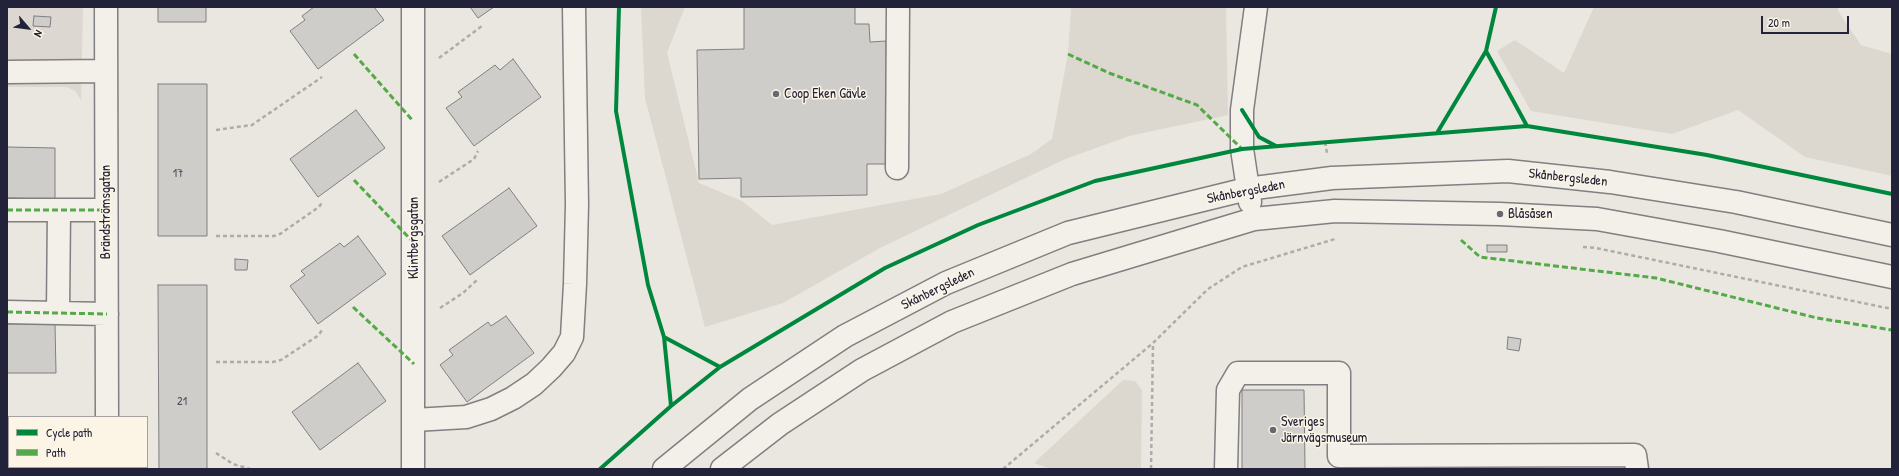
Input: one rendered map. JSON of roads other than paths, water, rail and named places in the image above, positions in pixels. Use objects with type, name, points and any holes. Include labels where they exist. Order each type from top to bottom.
[{"type":"street","name":"Brändströmsgatan","points":[[106,7],[107,416]]},
{"type":"street","name":"Klintbergsgatan","points":[[413,7],[413,469]]},
{"type":"street","points":[[414,420],[466,417],[491,409],[513,398],[534,384],[551,368],[564,353],[572,336],[577,205],[574,7]]},
{"type":"street","points":[[897,168],[898,7]]},
{"type":"street","points":[[1254,219],[1247,188],[1242,149],[1242,110],[1256,7]]},
{"type":"street","points":[[7,72],[106,71]]},
{"type":"street","name":"Skånbergsleden","points":[[664,469],[763,390],[845,336],[946,283],[1068,232],[1247,188],[1332,178],[1508,171],[1610,182],[1736,202],[1892,235]]},
{"type":"street","points":[[7,210],[106,210]]},
{"type":"street","points":[[58,313],[59,210]]},
{"type":"street","name":"Skånbergsleden","points":[[722,469],[780,424],[862,370],[952,322],[1072,274],[1254,219],[1335,211],[1500,214],[1597,219],[1718,241],[1892,277]]},
{"type":"street","points":[[7,312],[106,314]]},
{"type":"street","points":[[1226,469],[1228,390],[1238,373],[1339,373],[1339,456],[1635,454],[1637,469]]},
{"type":"place","name":"Coop Eken Gävle","points":[[776,94]]},
{"type":"place","name":"Blåsåsen","points":[[1500,214]]},
{"type":"place","name":"Sveriges Järnvägsmuseum","points":[[1273,430]]}]
